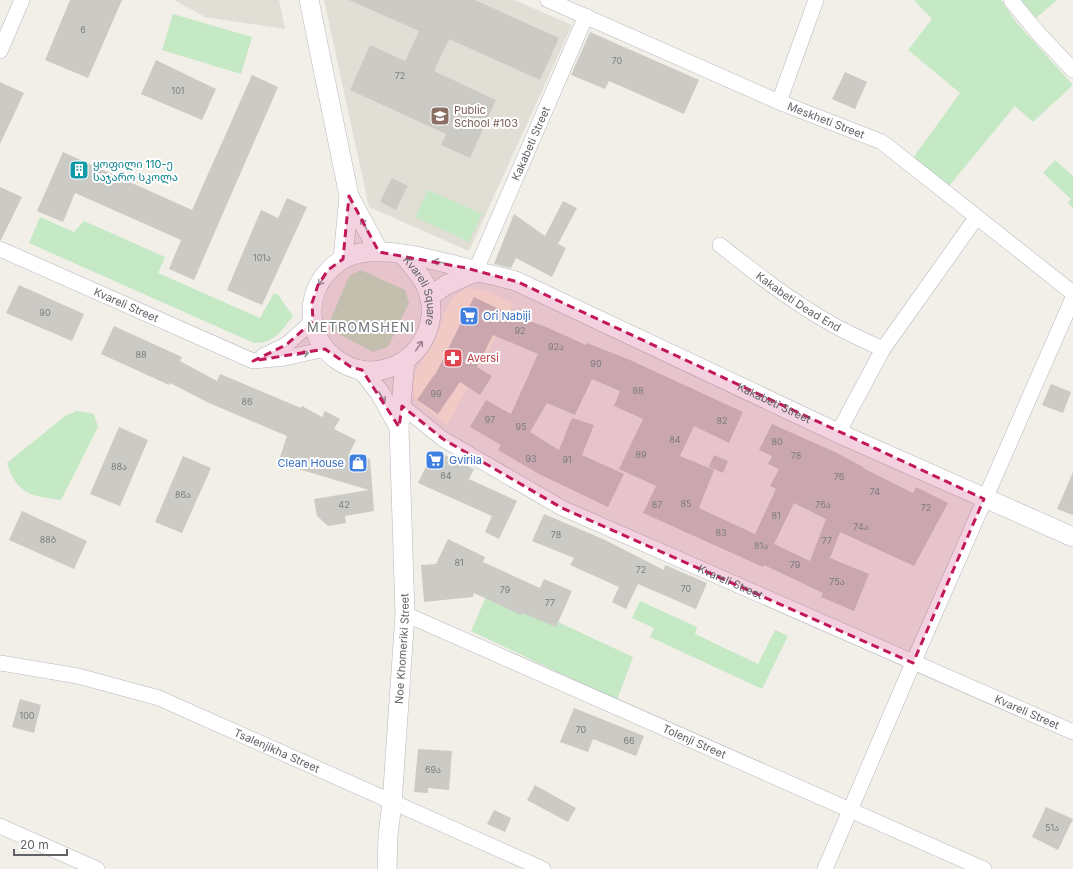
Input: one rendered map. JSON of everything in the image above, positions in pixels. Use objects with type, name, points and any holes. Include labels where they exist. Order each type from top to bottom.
[{"type":"street","points":[[0,51],[22,0]]},
{"type":"street","points":[[309,0],[349,196],[379,252]]},
{"type":"street","name":"Meskheti Street","points":[[548,0],[779,102],[882,142],[976,218],[1073,293]]},
{"type":"street","points":[[779,102],[816,0]]},
{"type":"street","points":[[1011,0],[1038,33],[1073,70]]},
{"type":"street","name":"Kakabeti Street","points":[[475,272],[586,16]]},
{"type":"street","points":[[343,259],[349,196]]},
{"type":"street","points":[[838,433],[883,349],[976,218]]},
{"type":"street","name":"Kakabeti Dead End","points":[[720,244],[766,282],[796,302],[830,323],[883,349]]},
{"type":"street","name":"Kvareli Street","points":[[0,249],[253,361],[285,358],[325,349]]},
{"type":"street","name":"Kvareli Square","points":[[379,252],[403,254],[425,285],[430,297],[431,320],[426,336],[417,350],[405,361],[384,370],[362,370],[351,367],[339,361],[325,349],[317,336],[313,321],[312,303],[318,285],[328,270],[343,259],[360,253],[379,252]]},
{"type":"street","name":"Kakabeti Street","points":[[403,254],[466,268],[475,272],[504,277],[518,282],[838,433],[984,499],[1073,537]]},
{"type":"street","points":[[430,297],[446,285],[475,272]]},
{"type":"street","points":[[825,869],[984,499],[1073,298]]},
{"type":"street","points":[[253,361],[286,346],[313,321]]},
{"type":"street","name":"Noe Khomeriki Street","points":[[387,869],[388,835],[392,803],[405,614],[399,427],[405,361]]},
{"type":"street","name":"Noe Khomeriki Street","points":[[362,370],[380,393],[399,427]]},
{"type":"street","name":"Kvareli Street","points":[[402,406],[443,439],[562,508],[1073,732]]},
{"type":"street","name":"Tolenji Street","points":[[405,614],[984,869]]},
{"type":"street","name":"Tsalenjikha Street","points":[[0,663],[78,676],[159,698],[543,869]]},
{"type":"street","points":[[0,826],[97,869]]},
{"type":"highlighted area","points":[[349,196],[379,252],[466,268],[518,282],[984,499],[913,663],[562,508],[443,439],[402,406],[399,427],[362,370],[351,367],[325,349],[253,361],[286,345],[313,321],[312,303],[318,285],[328,270],[343,259]]},
{"type":"shaded area","points":[[174,0],[279,0],[285,29],[205,17]]},
{"type":"shaded area","name":"Public School #103","points":[[324,0],[514,0],[572,25],[469,251],[369,207]]},
{"type":"shaded area","points":[[471,288],[487,291],[514,304],[447,425],[416,401],[414,397],[413,384],[417,369],[436,339],[446,309],[455,296],[463,290]]},
{"type":"green space","points":[[914,0],[1001,0],[1016,22],[1073,85],[1033,122],[1015,106],[949,186],[913,158],[960,93],[908,50],[932,19]]},
{"type":"green space","points":[[1019,0],[1057,0],[1035,19]]},
{"type":"green space","points":[[173,14],[252,37],[241,74],[162,50]]},
{"type":"green space","points":[[1055,160],[1073,176],[1073,208],[1068,203],[1071,199],[1043,173]]},
{"type":"green space","points":[[428,190],[482,214],[469,242],[415,217]]},
{"type":"green space","points":[[40,217],[74,232],[84,221],[165,257],[158,273],[260,318],[274,293],[278,295],[293,316],[272,339],[254,343],[29,243]]},
{"type":"green space","points":[[361,270],[405,290],[409,303],[388,347],[373,352],[334,332],[330,321],[349,276]]},
{"type":"green space","points":[[77,411],[94,414],[98,427],[61,500],[34,495],[21,488],[11,474],[7,463],[65,416]]},
{"type":"green space","points":[[489,590],[633,657],[617,700],[471,631]]},
{"type":"green space","points":[[640,601],[697,627],[695,634],[758,664],[775,630],[788,636],[762,689],[650,637],[654,628],[632,618]]},
{"type":"building","points":[[70,0],[122,0],[88,78],[45,60]]},
{"type":"building","points":[[349,0],[475,0],[559,38],[540,80],[449,39],[434,71],[496,100],[470,158],[441,145],[446,134],[350,90],[370,45],[405,61],[419,31]]},
{"type":"building","points":[[590,32],[699,80],[684,114],[609,81],[605,89],[571,75]]},
{"type":"building","points":[[156,60],[216,89],[202,120],[141,94]]},
{"type":"building","points":[[845,72],[867,82],[855,109],[832,99]]},
{"type":"building","name":"ყოფილი 110-ე საჯარო სკოლა","points":[[252,75],[278,87],[194,280],[169,269],[181,240],[75,193],[63,222],[37,211],[63,152],[192,210]]},
{"type":"building","points":[[0,82],[24,93],[0,144]]},
{"type":"building","points":[[392,178],[408,186],[396,210],[380,202]]},
{"type":"building","points":[[0,187],[22,197],[1,240],[0,240]]},
{"type":"building","points":[[287,198],[307,207],[262,305],[227,290],[261,210],[278,218]]},
{"type":"building","points":[[563,201],[577,208],[558,244],[566,248],[552,277],[516,258],[511,268],[494,264],[514,214],[545,236]]},
{"type":"building","points":[[19,285],[84,314],[72,341],[6,313]]},
{"type":"building","points":[[474,297],[505,312],[546,327],[586,345],[587,343],[630,360],[743,412],[729,443],[694,426],[680,456],[714,470],[699,508],[755,534],[776,489],[770,486],[779,469],[768,464],[772,456],[759,450],[772,424],[837,453],[913,493],[916,487],[948,503],[914,566],[840,532],[830,558],[869,574],[854,611],[821,597],[823,593],[764,565],[763,567],[643,513],[656,486],[619,469],[643,419],[614,406],[620,391],[592,379],[575,415],[547,403],[530,432],[559,450],[572,418],[594,425],[582,455],[624,474],[608,507],[539,474],[498,450],[501,445],[470,427],[486,400],[511,414],[538,354],[493,335],[477,367],[492,376],[480,395],[460,382],[438,414],[417,400],[435,375]],"holes":[[[794,503],[826,519],[810,561],[774,544]]]},
{"type":"building","points":[[114,326],[182,357],[180,361],[217,381],[220,374],[301,408],[302,406],[322,417],[325,411],[340,419],[334,429],[356,440],[348,456],[370,459],[374,511],[345,516],[346,523],[328,526],[317,516],[314,499],[369,490],[278,463],[287,436],[209,403],[170,383],[169,385],[101,354]]},
{"type":"building","points":[[1051,384],[1071,392],[1063,413],[1042,405]]},
{"type":"building","points":[[119,427],[148,440],[120,506],[90,494]]},
{"type":"building","points":[[434,450],[474,469],[469,479],[517,501],[499,539],[485,532],[492,516],[418,483]]},
{"type":"building","points":[[714,455],[728,461],[723,473],[709,467]]},
{"type":"building","points":[[183,456],[211,468],[182,533],[155,522]]},
{"type":"building","points":[[1073,472],[1073,515],[1057,509]]},
{"type":"building","points":[[22,511],[87,541],[74,569],[9,540]]},
{"type":"building","points":[[544,514],[605,540],[664,570],[665,565],[707,583],[696,609],[638,584],[626,609],[612,602],[619,587],[570,565],[574,558],[532,541]]},
{"type":"building","points":[[448,539],[485,557],[483,562],[540,588],[544,579],[572,591],[556,627],[522,613],[521,615],[474,593],[473,597],[424,602],[421,565],[436,564]]},
{"type":"building","points":[[20,699],[41,705],[34,733],[12,727]]},
{"type":"building","points":[[574,708],[644,736],[636,756],[593,739],[588,752],[560,742]]},
{"type":"building","points":[[418,749],[452,751],[449,790],[428,788],[428,793],[414,792]]},
{"type":"building","points":[[535,785],[576,808],[568,822],[527,800]]},
{"type":"building","points":[[1046,807],[1073,819],[1058,850],[1032,837]]},
{"type":"building","points":[[494,810],[511,818],[505,832],[487,824]]},
{"type":"place","name":"Public School #103","points":[[440,116]]},
{"type":"place","name":"ყოფილი 110-ე საჯარო სკოლა","points":[[79,170]]},
{"type":"place","name":"Ori Nabiji","points":[[469,316]]},
{"type":"place","name":"Aversi","points":[[453,358]]},
{"type":"place","name":"Gvirila","points":[[435,460]]},
{"type":"place","name":"Clean House","points":[[358,463]]},
{"type":"district","name":"METROMSHENI","points":[[361,327]]}]
